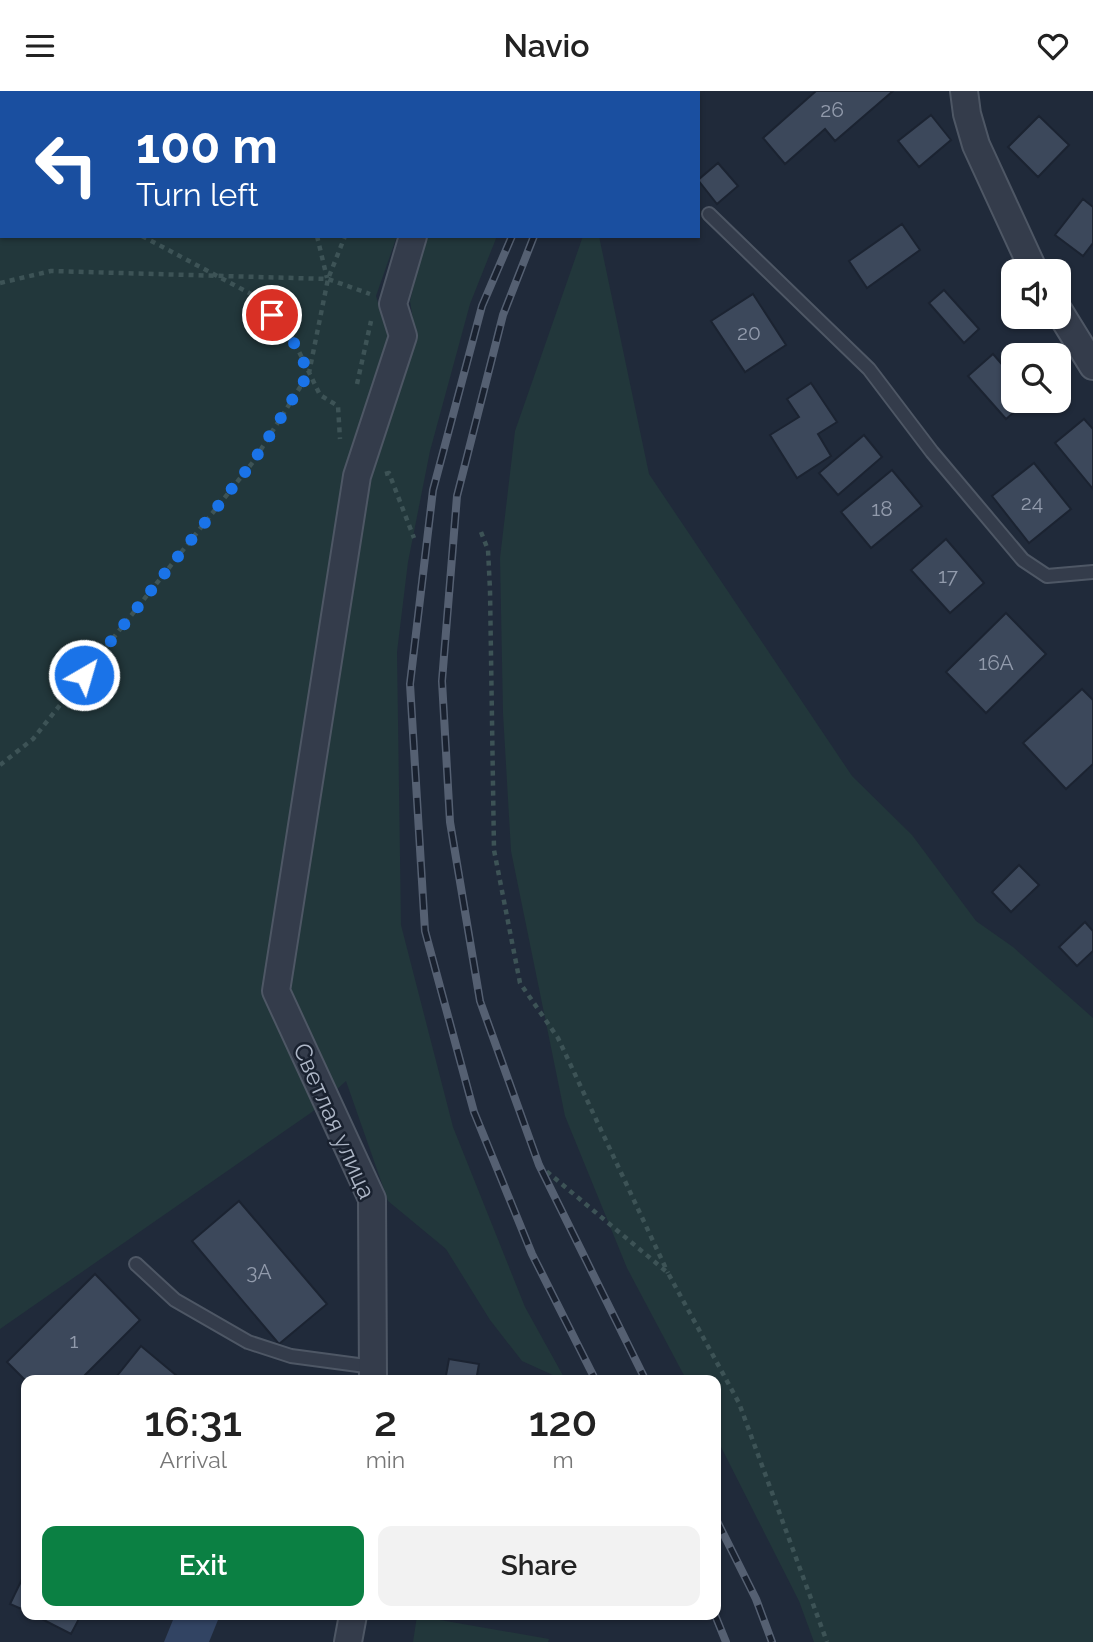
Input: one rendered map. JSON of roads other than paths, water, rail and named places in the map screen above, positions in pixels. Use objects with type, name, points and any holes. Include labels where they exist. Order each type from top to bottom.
[{"type":"street","points":[[964,91],[976,145],[1028,259]]},
{"type":"street","name":"Светлая улица","points":[[373,1374],[372,1199],[276,991],[357,476],[403,336],[385,300],[412,238]]},
{"type":"street","points":[[1070,329],[1093,366]]},
{"type":"street","points":[[348,1642],[352,1620]]},
{"type":"lane","points":[[709,214],[869,369],[932,452],[1023,560],[1047,576],[1093,572]]},
{"type":"lane","points":[[136,1264],[175,1300],[248,1342],[291,1356],[373,1374]]},
{"type":"water","points":[[173,1620],[218,1620],[209,1642],[164,1642]]},
{"type":"railway","points":[[511,238],[482,306],[433,490],[410,684],[425,931],[474,1112],[532,1254],[593,1375]]},
{"type":"railway","points":[[533,238],[503,315],[457,496],[442,681],[450,822],[480,1001],[539,1165],[643,1375]]},
{"type":"railway","points":[[721,1529],[756,1599],[772,1642]]},
{"type":"railway","points":[[717,1620],[726,1642]]}]
